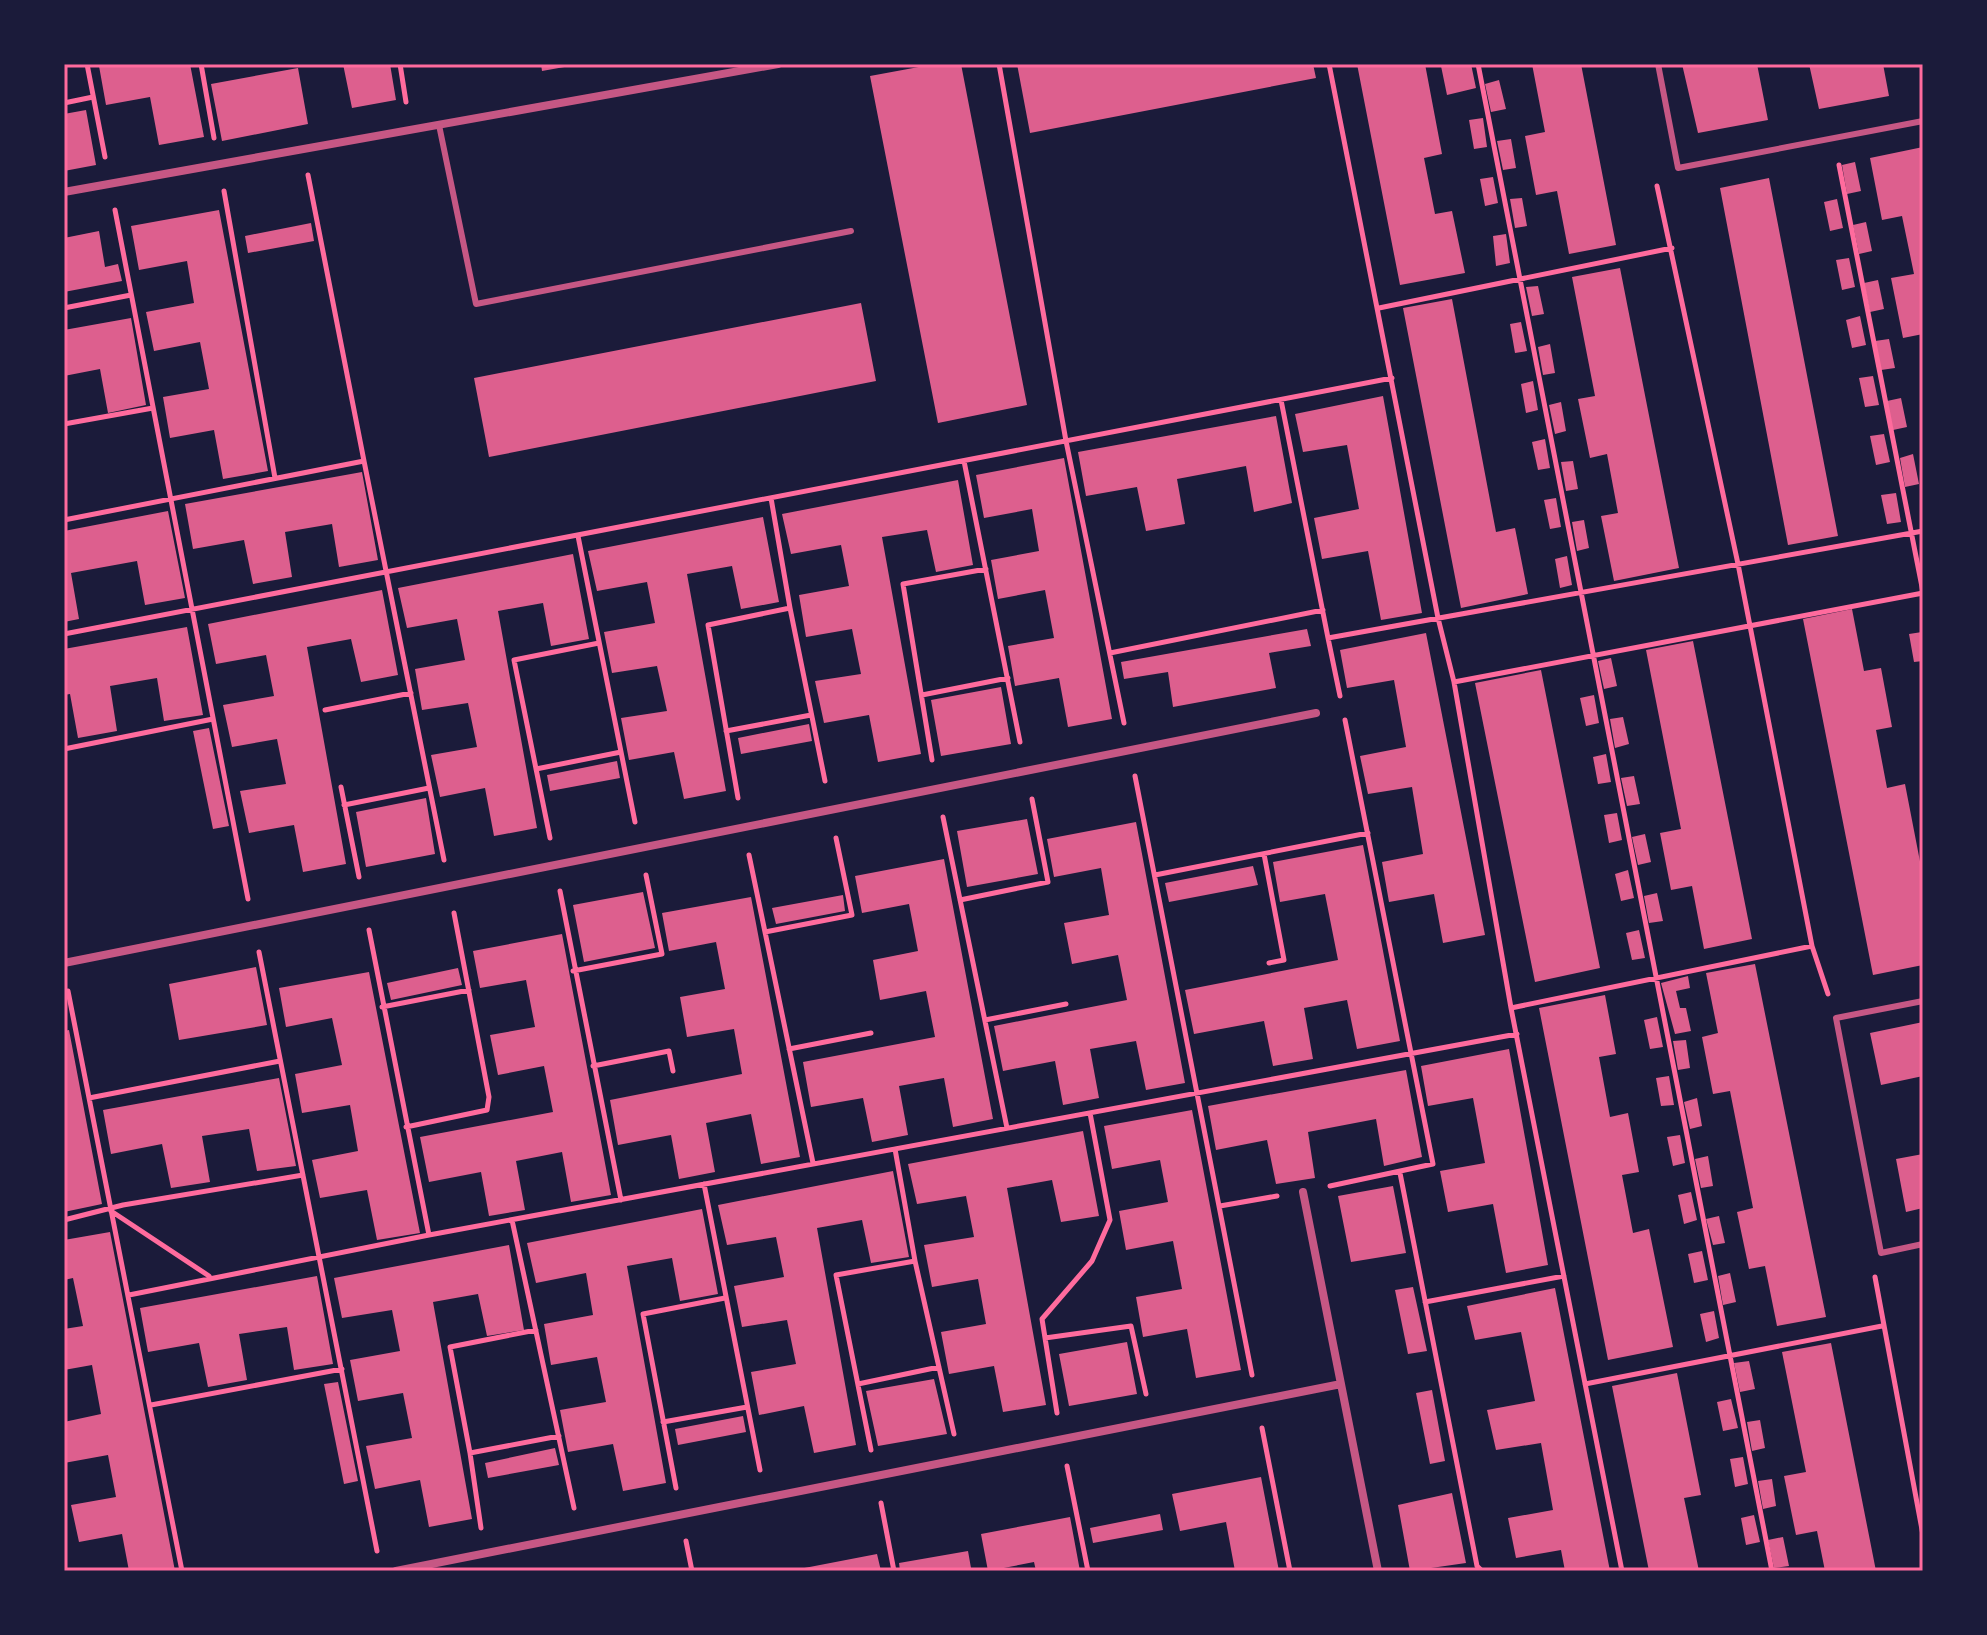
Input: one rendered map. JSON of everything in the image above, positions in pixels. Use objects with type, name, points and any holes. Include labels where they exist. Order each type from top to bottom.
[{"type":"street","points":[[64,192],[778,64]]},
{"type":"street","points":[[64,963],[1316,713]]},
{"type":"street","points":[[1303,1192],[1378,1571]]},
{"type":"street","points":[[396,1571],[1341,1384]]},
{"type":"lane","points":[[1658,64],[1678,168],[1923,121]]},
{"type":"lane","points":[[439,125],[476,304],[851,231]]},
{"type":"lane","points":[[1923,1001],[1836,1018],[1881,1253],[1923,1244]]},
{"type":"path","points":[[87,64],[378,1555]]},
{"type":"path","points":[[201,64],[275,478]]},
{"type":"path","points":[[400,64],[411,130]]},
{"type":"path","points":[[999,64],[1066,441],[1199,1093],[1290,1571]]},
{"type":"path","points":[[1329,64],[1438,618],[1454,682],[1511,1008],[1622,1571]]},
{"type":"path","points":[[1478,64],[1654,979],[1772,1571]]},
{"type":"path","points":[[64,103],[93,97]]},
{"type":"path","points":[[1454,682],[1923,593],[1834,138]]},
{"type":"path","points":[[303,149],[388,572]]},
{"type":"path","points":[[1655,178],[1738,564],[1812,946],[1836,1018]]},
{"type":"path","points":[[1379,308],[1672,248]]},
{"type":"path","points":[[64,308],[131,295]]},
{"type":"path","points":[[64,634],[1392,378]]},
{"type":"path","points":[[1220,1206],[1400,1173],[1433,1164],[1281,400]]},
{"type":"path","points":[[64,424],[153,408]]},
{"type":"path","points":[[64,520],[364,461]]},
{"type":"path","points":[[960,900],[1048,882],[964,461]]},
{"type":"path","points":[[1328,638],[1923,531]]},
{"type":"path","points":[[573,971],[662,954],[578,536]]},
{"type":"path","points":[[986,569],[903,584],[937,788],[1007,1128]]},
{"type":"path","points":[[765,932],[852,915],[790,608]]},
{"type":"path","points":[[1110,653],[1323,610]]},
{"type":"path","points":[[599,643],[514,660],[573,971],[621,1200]]},
{"type":"path","points":[[922,695],[1008,678]]},
{"type":"path","points":[[325,710],[411,693]]},
{"type":"path","points":[[726,731],[811,715]]},
{"type":"path","points":[[64,749],[213,719]]},
{"type":"path","points":[[536,769],[621,752]]},
{"type":"path","points":[[341,787],[429,1235]]},
{"type":"path","points":[[344,805],[430,788]]},
{"type":"path","points":[[1155,875],[1368,833]]},
{"type":"path","points":[[1264,854],[1284,960],[1269,963]]},
{"type":"path","points":[[1511,1008],[1812,946]]},
{"type":"path","points":[[67,982],[182,1571]]},
{"type":"path","points":[[382,1007],[469,990]]},
{"type":"path","points":[[985,1020],[1066,1004]]},
{"type":"path","points":[[789,1049],[871,1033]]},
{"type":"path","points":[[129,1295],[429,1235],[1517,1034]]},
{"type":"path","points":[[593,1066],[669,1051],[673,1071]]},
{"type":"path","points":[[89,1098],[280,1061]]},
{"type":"path","points":[[1088,1571],[1062,1440],[1043,1314],[1092,1261],[1110,1220],[1090,1113]]},
{"type":"path","points":[[895,1149],[915,1261],[960,1460]]},
{"type":"path","points":[[1400,1173],[1477,1566],[1482,1571]]},
{"type":"path","points":[[64,1220],[111,1211],[123,1205],[303,1175]]},
{"type":"path","points":[[704,1184],[766,1498]]},
{"type":"path","points":[[111,1211],[210,1277]]},
{"type":"path","points":[[512,1220],[579,1535]]},
{"type":"path","points":[[1881,1253],[1874,1282],[1923,1535]]},
{"type":"path","points":[[894,1571],[836,1275],[915,1261]]},
{"type":"path","points":[[1425,1302],[1564,1276]]},
{"type":"path","points":[[692,1571],[643,1314],[725,1298]]},
{"type":"path","points":[[1045,1338],[1131,1326],[1152,1422]]},
{"type":"path","points":[[1585,1384],[1882,1326]]},
{"type":"path","points":[[484,1554],[470,1453],[450,1347],[536,1330]]},
{"type":"path","points":[[858,1384],[939,1367]]},
{"type":"path","points":[[151,1405],[342,1369]]},
{"type":"path","points":[[663,1422],[747,1407]]},
{"type":"path","points":[[470,1453],[559,1436]]},
{"type":"building","points":[[190,64],[204,137],[159,145],[150,97],[106,105],[99,66]]},
{"type":"building","points":[[343,64],[390,64],[396,100],[352,108]]},
{"type":"building","points":[[541,64],[570,64],[570,66],[542,71]]},
{"type":"building","points":[[935,64],[961,64],[1027,405],[938,423],[870,76]]},
{"type":"building","points":[[1017,64],[1313,64],[1316,78],[1030,133]]},
{"type":"building","points":[[1357,64],[1425,64],[1442,154],[1424,158],[1435,214],[1452,211],[1465,273],[1400,285]]},
{"type":"building","points":[[1471,64],[1476,88],[1447,95],[1441,66]]},
{"type":"building","points":[[1532,64],[1581,64],[1616,245],[1569,254],[1557,191],[1536,195],[1525,136],[1545,132]]},
{"type":"building","points":[[1682,64],[1757,64],[1768,120],[1698,133]]},
{"type":"building","points":[[1809,64],[1883,64],[1889,96],[1819,109]]},
{"type":"building","points":[[298,68],[308,124],[222,141],[211,84]]},
{"type":"building","points":[[1499,80],[1506,109],[1491,112],[1485,84]]},
{"type":"building","points":[[86,110],[96,165],[64,171],[64,114]]},
{"type":"building","points":[[1483,118],[1487,147],[1474,149],[1469,120]]},
{"type":"building","points":[[1511,139],[1516,168],[1503,170],[1497,141]]},
{"type":"building","points":[[1923,147],[1923,334],[1903,338],[1891,278],[1914,274],[1902,216],[1882,220],[1870,158]]},
{"type":"building","points":[[1855,162],[1861,191],[1847,194],[1842,165]]},
{"type":"building","points":[[1493,177],[1498,203],[1485,206],[1480,179]]},
{"type":"building","points":[[1769,178],[1838,536],[1788,545],[1720,188]]},
{"type":"building","points":[[1522,198],[1527,226],[1515,228],[1510,199]]},
{"type":"building","points":[[1837,199],[1843,228],[1830,231],[1824,202]]},
{"type":"building","points":[[219,210],[268,471],[223,479],[214,430],[170,438],[163,397],[209,389],[200,342],[154,351],[146,312],[194,303],[187,261],[139,270],[131,226]]},
{"type":"building","points":[[1866,222],[1872,251],[1859,254],[1853,225]]},
{"type":"building","points":[[311,223],[314,241],[248,253],[245,236]]},
{"type":"building","points":[[99,231],[105,267],[118,264],[122,281],[64,292],[64,238]]},
{"type":"building","points":[[1506,234],[1510,263],[1496,266],[1493,236]]},
{"type":"building","points":[[1849,258],[1855,287],[1842,290],[1836,260]]},
{"type":"building","points":[[1620,268],[1679,568],[1614,581],[1601,516],[1618,513],[1607,454],[1590,458],[1578,399],[1595,396],[1572,277]]},
{"type":"building","points":[[1878,280],[1884,309],[1870,312],[1864,283]]},
{"type":"building","points":[[1538,286],[1544,314],[1532,316],[1526,287]]},
{"type":"building","points":[[1452,299],[1496,532],[1515,528],[1528,594],[1461,608],[1403,308]]},
{"type":"building","points":[[861,303],[876,381],[489,457],[474,378]]},
{"type":"building","points":[[1860,316],[1866,345],[1852,348],[1846,320]]},
{"type":"building","points":[[131,318],[146,405],[108,413],[100,369],[64,376],[64,330]]},
{"type":"building","points":[[1521,322],[1527,351],[1515,353],[1510,324]]},
{"type":"building","points":[[1889,339],[1895,368],[1881,370],[1875,341]]},
{"type":"building","points":[[1550,344],[1555,373],[1543,375],[1538,347]]},
{"type":"building","points":[[1873,376],[1879,405],[1865,407],[1859,378]]},
{"type":"building","points":[[1533,381],[1538,410],[1526,413],[1521,384]]},
{"type":"building","points":[[1383,396],[1422,613],[1381,620],[1368,551],[1322,559],[1314,518],[1359,509],[1347,445],[1303,452],[1295,414]]},
{"type":"building","points":[[1901,398],[1907,427],[1893,430],[1887,401]]},
{"type":"building","points":[[1561,402],[1566,431],[1555,434],[1549,405]]},
{"type":"building","points":[[1276,416],[1292,503],[1254,512],[1246,466],[1177,479],[1185,524],[1146,531],[1137,487],[1086,496],[1078,452]]},
{"type":"building","points":[[1884,434],[1890,462],[1876,465],[1870,436]]},
{"type":"building","points":[[1545,439],[1550,468],[1538,470],[1532,442]]},
{"type":"building","points":[[1913,454],[1919,484],[1905,487],[1900,458]]},
{"type":"building","points":[[1064,458],[1112,719],[1068,727],[1059,678],[1015,686],[1008,646],[1054,638],[1045,590],[998,599],[991,560],[1039,551],[1032,509],[984,518],[976,475]]},
{"type":"building","points":[[1573,461],[1578,489],[1566,491],[1561,462]]},
{"type":"building","points":[[362,472],[378,560],[339,567],[332,524],[285,532],[292,577],[253,584],[244,540],[193,549],[185,504]]},
{"type":"building","points":[[958,480],[973,565],[936,572],[927,530],[882,537],[921,754],[878,762],[869,715],[824,723],[815,681],[861,674],[852,629],[806,637],[799,595],[849,586],[841,545],[791,554],[782,514]]},
{"type":"building","points":[[1896,493],[1901,522],[1887,524],[1881,495]]},
{"type":"building","points":[[1556,498],[1561,527],[1550,529],[1544,500]]},
{"type":"building","points":[[168,511],[185,598],[145,605],[137,561],[71,573],[79,619],[64,622],[64,531]]},
{"type":"building","points":[[763,517],[779,602],[741,609],[732,566],[687,574],[726,791],[684,799],[674,752],[629,760],[621,718],[667,711],[657,666],[612,673],[604,632],[655,623],[647,582],[597,591],[588,551]]},
{"type":"building","points":[[1584,520],[1589,548],[1577,551],[1572,522]]},
{"type":"building","points":[[573,554],[589,639],[551,646],[543,603],[498,611],[537,828],[494,836],[485,788],[440,797],[431,755],[477,747],[468,703],[422,710],[415,669],[465,660],[457,619],[407,628],[398,588]]},
{"type":"building","points":[[1567,556],[1572,585],[1560,588],[1555,559]]},
{"type":"building","points":[[382,590],[398,675],[361,682],[351,639],[307,647],[346,864],[303,872],[294,825],[249,833],[240,791],[286,784],[277,739],[232,747],[223,705],[274,696],[266,655],[216,664],[208,624]]},
{"type":"building","points":[[1852,609],[1864,671],[1881,668],[1892,727],[1876,730],[1887,788],[1905,784],[1923,877],[1923,965],[1873,975],[1803,619]]},
{"type":"building","points":[[187,627],[203,715],[164,721],[157,678],[110,686],[117,731],[78,738],[70,694],[64,695],[64,649]]},
{"type":"building","points":[[1307,629],[1311,646],[1269,653],[1276,688],[1173,707],[1168,672],[1124,679],[1121,662]]},
{"type":"building","points":[[1922,632],[1923,661],[1914,662],[1909,634]]},
{"type":"building","points":[[1426,633],[1485,935],[1443,943],[1434,894],[1389,902],[1382,862],[1423,854],[1412,787],[1368,794],[1360,756],[1406,747],[1394,680],[1347,688],[1340,650]]},
{"type":"building","points":[[1693,641],[1752,939],[1704,949],[1692,886],[1671,890],[1660,833],[1681,829],[1646,650]]},
{"type":"building","points":[[1611,658],[1617,686],[1604,689],[1598,661]]},
{"type":"building","points":[[1541,670],[1600,968],[1535,982],[1475,683]]},
{"type":"building","points":[[1001,687],[1011,744],[941,756],[931,700]]},
{"type":"building","points":[[1594,695],[1599,723],[1586,726],[1580,698]]},
{"type":"building","points":[[1623,717],[1629,744],[1615,748],[1610,719]]},
{"type":"building","points":[[809,724],[812,741],[741,754],[738,738]]},
{"type":"building","points":[[209,728],[229,826],[213,829],[193,731]]},
{"type":"building","points":[[1606,754],[1611,782],[1598,784],[1593,757]]},
{"type":"building","points":[[617,761],[620,778],[550,791],[547,775]]},
{"type":"building","points":[[1634,776],[1640,804],[1627,806],[1621,778]]},
{"type":"building","points":[[426,798],[435,854],[366,867],[356,812]]},
{"type":"building","points":[[1617,813],[1622,840],[1609,843],[1604,815]]},
{"type":"building","points":[[1027,819],[1038,874],[967,887],[957,831]]},
{"type":"building","points":[[1136,822],[1185,1083],[1146,1090],[1136,1041],[1090,1049],[1099,1098],[1063,1105],[1055,1061],[1003,1071],[994,1026],[1127,1000],[1118,955],[1072,964],[1064,923],[1109,915],[1101,868],[1054,877],[1047,839]]},
{"type":"building","points":[[1645,834],[1651,862],[1638,865],[1632,837]]},
{"type":"building","points":[[1363,845],[1400,1041],[1357,1049],[1347,1000],[1304,1008],[1313,1059],[1273,1066],[1264,1021],[1194,1034],[1185,990],[1338,960],[1325,894],[1280,902],[1273,862]]},
{"type":"building","points":[[944,859],[993,1119],[953,1127],[944,1078],[899,1086],[908,1135],[872,1142],[863,1098],[811,1107],[803,1062],[935,1037],[926,991],[880,1000],[873,960],[918,951],[909,904],[862,913],[855,876]]},
{"type":"building","points":[[1253,866],[1258,885],[1169,902],[1165,883]]},
{"type":"building","points":[[1628,870],[1634,898],[1621,901],[1615,874]]},
{"type":"building","points":[[643,892],[655,948],[584,962],[573,905]]},
{"type":"building","points":[[1657,893],[1663,921],[1649,923],[1644,896]]},
{"type":"building","points":[[843,895],[845,911],[776,924],[772,908]]},
{"type":"building","points":[[751,897],[800,1157],[761,1164],[751,1114],[706,1123],[715,1172],[679,1179],[671,1135],[618,1145],[610,1100],[742,1074],[734,1029],[687,1037],[680,997],[725,989],[716,942],[669,951],[662,913]]},
{"type":"building","points":[[1639,930],[1645,958],[1632,960],[1626,933]]},
{"type":"building","points":[[562,934],[611,1195],[571,1202],[562,1152],[516,1161],[525,1210],[489,1216],[481,1172],[429,1182],[420,1137],[553,1112],[544,1066],[498,1075],[490,1035],[535,1027],[526,980],[480,988],[473,951]]},
{"type":"building","points":[[1755,964],[1826,1317],[1777,1326],[1765,1266],[1749,1269],[1737,1212],[1753,1208],[1730,1091],[1713,1094],[1702,1037],[1718,1033],[1706,973]]},
{"type":"building","points":[[256,967],[267,1025],[179,1040],[169,984]]},
{"type":"building","points":[[458,968],[462,985],[391,1000],[387,983]]},
{"type":"building","points":[[369,972],[420,1233],[377,1240],[367,1190],[320,1198],[312,1160],[358,1151],[350,1105],[302,1113],[295,1074],[342,1065],[332,1018],[286,1027],[279,988]]},
{"type":"building","points":[[1688,976],[1690,988],[1676,991],[1680,1008],[1686,1008],[1691,1031],[1675,1034],[1661,983]]},
{"type":"building","points":[[1605,995],[1616,1054],[1599,1057],[1610,1117],[1628,1113],[1639,1172],[1622,1175],[1633,1233],[1649,1229],[1673,1347],[1608,1360],[1539,1008]]},
{"type":"building","points":[[1657,1017],[1663,1047],[1650,1049],[1644,1020]]},
{"type":"building","points":[[1923,1022],[1923,1076],[1881,1085],[1870,1033]]},
{"type":"building","points":[[69,1030],[102,1204],[64,1212],[64,1031]]},
{"type":"building","points":[[1686,1040],[1690,1068],[1678,1070],[1673,1041]]},
{"type":"building","points":[[1509,1049],[1548,1265],[1506,1273],[1493,1204],[1448,1212],[1440,1171],[1485,1163],[1473,1098],[1428,1106],[1421,1066]]},
{"type":"building","points":[[1406,1070],[1422,1157],[1384,1166],[1376,1119],[1308,1132],[1315,1178],[1276,1184],[1267,1140],[1216,1150],[1208,1106]]},
{"type":"building","points":[[1669,1076],[1674,1105],[1661,1106],[1656,1078]]},
{"type":"building","points":[[279,1078],[296,1166],[257,1171],[249,1129],[202,1136],[210,1182],[171,1188],[162,1144],[111,1154],[103,1110]]},
{"type":"building","points":[[1697,1098],[1702,1126],[1690,1129],[1684,1102]]},
{"type":"building","points":[[1192,1110],[1241,1370],[1196,1378],[1187,1329],[1143,1337],[1136,1297],[1182,1289],[1173,1241],[1126,1250],[1119,1211],[1168,1202],[1160,1160],[1112,1169],[1104,1126]]},
{"type":"building","points":[[1083,1131],[1099,1216],[1061,1222],[1052,1180],[1007,1188],[1046,1405],[1003,1412],[994,1366],[949,1374],[941,1332],[986,1324],[978,1279],[932,1287],[924,1245],[974,1237],[966,1196],[917,1204],[908,1164]]},
{"type":"building","points":[[1680,1135],[1685,1163],[1673,1166],[1667,1137]]},
{"type":"building","points":[[1923,1154],[1923,1208],[1906,1212],[1896,1159]]},
{"type":"building","points":[[1708,1156],[1713,1186],[1701,1188],[1695,1159]]},
{"type":"building","points":[[893,1171],[909,1257],[871,1263],[862,1220],[817,1228],[856,1445],[814,1453],[804,1406],[759,1415],[751,1372],[796,1364],[787,1320],[742,1327],[734,1286],[784,1277],[776,1237],[727,1245],[718,1205]]},
{"type":"building","points":[[1393,1186],[1406,1253],[1351,1262],[1338,1196]]},
{"type":"building","points":[[1691,1192],[1697,1220],[1684,1224],[1678,1195]]},
{"type":"building","points":[[702,1209],[718,1294],[680,1301],[672,1258],[627,1266],[666,1483],[623,1491],[613,1444],[568,1452],[560,1410],[606,1402],[597,1357],[551,1365],[544,1324],[593,1315],[586,1273],[536,1283],[527,1243]]},
{"type":"building","points":[[1719,1216],[1725,1243],[1713,1245],[1706,1219]]},
{"type":"building","points":[[110,1232],[175,1571],[129,1571],[122,1534],[79,1542],[71,1505],[116,1497],[108,1455],[64,1463],[64,1422],[101,1414],[92,1365],[64,1370],[64,1329],[83,1326],[73,1278],[64,1280],[64,1240]]},
{"type":"building","points":[[509,1245],[524,1330],[487,1336],[478,1294],[433,1302],[472,1519],[429,1527],[420,1480],[375,1489],[366,1446],[412,1438],[403,1393],[358,1401],[350,1360],[400,1351],[392,1310],[342,1318],[334,1278]]},
{"type":"building","points":[[1702,1251],[1708,1280],[1694,1283],[1688,1254]]},
{"type":"building","points":[[1730,1273],[1736,1302],[1723,1305],[1718,1276]]},
{"type":"building","points":[[317,1276],[333,1364],[294,1370],[287,1327],[239,1334],[247,1380],[208,1387],[199,1343],[148,1352],[140,1308]]},
{"type":"building","points":[[1413,1287],[1427,1351],[1408,1354],[1395,1290]]},
{"type":"building","points":[[1555,1288],[1610,1571],[1565,1571],[1561,1550],[1516,1558],[1508,1518],[1553,1510],[1541,1443],[1496,1450],[1487,1410],[1535,1401],[1521,1332],[1475,1340],[1467,1306]]},
{"type":"building","points":[[1714,1311],[1719,1338],[1706,1342],[1700,1314]]},
{"type":"building","points":[[1127,1342],[1137,1394],[1069,1406],[1059,1354]]},
{"type":"building","points":[[1831,1343],[1876,1571],[1825,1571],[1817,1531],[1796,1535],[1784,1476],[1806,1472],[1782,1352]]},
{"type":"building","points":[[1749,1361],[1755,1389],[1740,1392],[1734,1363]]},
{"type":"building","points":[[1677,1373],[1701,1495],[1684,1498],[1699,1571],[1649,1571],[1612,1386]]},
{"type":"building","points":[[934,1379],[947,1434],[878,1446],[866,1391]]},
{"type":"building","points":[[338,1382],[358,1481],[344,1484],[324,1384]]},
{"type":"building","points":[[1432,1390],[1445,1461],[1430,1464],[1416,1393]]},
{"type":"building","points":[[1731,1399],[1738,1428],[1723,1431],[1717,1402]]},
{"type":"building","points":[[743,1416],[746,1432],[678,1445],[675,1429]]},
{"type":"building","points":[[1760,1420],[1765,1448],[1752,1451],[1747,1422]]},
{"type":"building","points":[[555,1448],[559,1465],[488,1478],[485,1463]]},
{"type":"building","points":[[1743,1457],[1748,1484],[1735,1487],[1730,1459]]},
{"type":"building","points":[[1261,1477],[1279,1571],[1235,1571],[1226,1522],[1180,1531],[1172,1494]]},
{"type":"building","points":[[1772,1479],[1776,1506],[1763,1509],[1758,1481]]},
{"type":"building","points":[[1452,1493],[1466,1563],[1410,1571],[1398,1505]]},
{"type":"building","points":[[1160,1514],[1163,1530],[1093,1543],[1090,1528]]},
{"type":"building","points":[[1754,1515],[1760,1542],[1746,1545],[1741,1518]]},
{"type":"building","points":[[1070,1517],[1080,1571],[1036,1571],[1034,1562],[988,1571],[981,1534]]},
{"type":"building","points":[[1783,1537],[1789,1566],[1774,1568],[1768,1540]]},
{"type":"building","points":[[968,1551],[971,1568],[900,1571],[899,1563]]},
{"type":"building","points":[[877,1554],[881,1571],[794,1571],[794,1570]]}]
